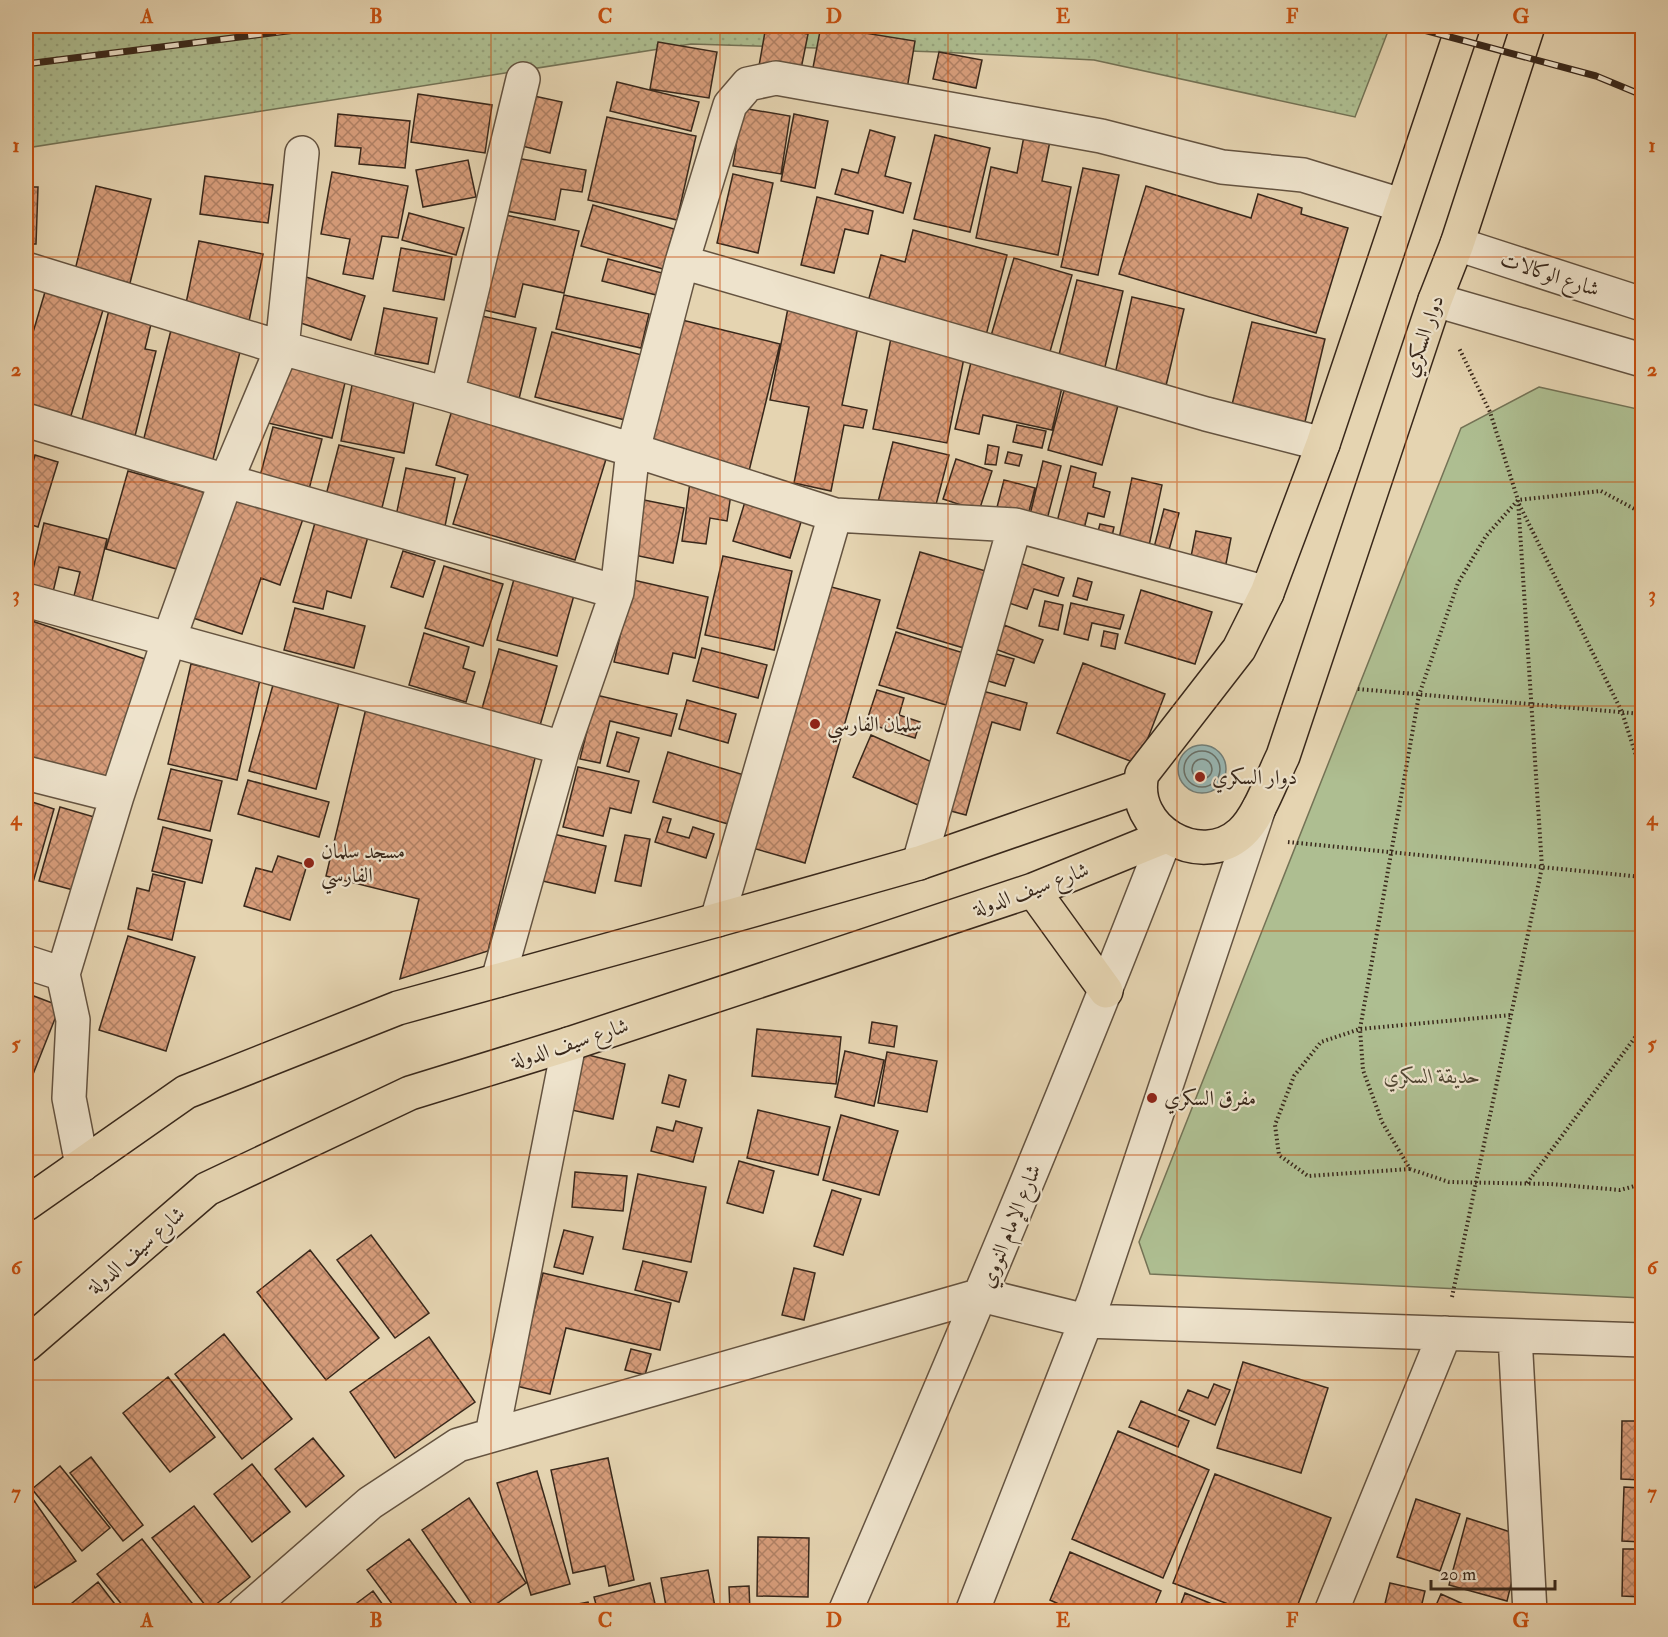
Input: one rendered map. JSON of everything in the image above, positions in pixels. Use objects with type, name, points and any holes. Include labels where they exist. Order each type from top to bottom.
[{"type":"main road","points":[[1166,836],[1152,822],[1143,805],[1138,787],[1142,774],[1239,649],[1267,593],[1323,444],[1401,205],[1463,26]]},
{"type":"main road","name":"دوار السكري","points":[[1166,836],[1184,845],[1204,847],[1223,844],[1240,834],[1253,819],[1283,756],[1435,300],[1457,244],[1528,26]]},
{"type":"main road","points":[[26,1204],[186,1092],[398,1008],[920,863],[1138,787]]},
{"type":"main road","name":"شارع سيف الدولة","points":[[26,1345],[207,1189],[410,1093],[568,1044],[1033,890],[1166,836]]},
{"type":"main road","points":[[1033,890],[1106,991]]},
{"type":"street","points":[[498,980],[563,748],[616,592],[633,450],[682,262],[730,105],[748,84],[776,78],[1101,136],[1222,166],[1303,175],[1401,205]]},
{"type":"street","points":[[447,394],[523,79]]},
{"type":"street","points":[[82,1165],[69,1098],[74,1020],[38,968],[117,796],[169,639],[226,481],[282,348],[302,153]]},
{"type":"street","name":"شارع الوكالات","points":[[1457,244],[1642,304]]},
{"type":"street","points":[[682,262],[1206,414],[1323,444]]},
{"type":"street","points":[[26,269],[282,348],[447,394],[633,450],[835,515],[1014,525],[1267,593]]},
{"type":"street","points":[[1435,300],[1642,360]]},
{"type":"street","points":[[26,420],[226,481],[616,592]]},
{"type":"street","points":[[717,921],[835,515]]},
{"type":"street","points":[[920,863],[1014,525]]},
{"type":"street","points":[[26,600],[563,748]]},
{"type":"street","points":[[26,773],[117,796]]},
{"type":"street","points":[[972,1611],[1086,1322],[1261,801]]},
{"type":"street","name":"شارع الإمام النووي","points":[[845,1611],[981,1295],[1106,991],[1166,836]]},
{"type":"street","points":[[492,1435],[568,1044]]},
{"type":"street","points":[[245,1611],[370,1503],[458,1444],[981,1295],[1086,1322],[1642,1340]]},
{"type":"street","points":[[1331,1611],[1445,1333]]},
{"type":"street","points":[[1515,1336],[1530,1611]]},
{"type":"path","points":[[1435,300],[1490,412],[1518,500],[1622,712],[1642,774]]},
{"type":"path","points":[[1410,1169],[1382,1122],[1363,1070],[1360,1029],[1419,695],[1458,583],[1486,536],[1518,500],[1601,491],[1642,513]]},
{"type":"path","points":[[1445,1333],[1542,867],[1518,500]]},
{"type":"path","points":[[1358,689],[1642,714]]},
{"type":"path","points":[[1249,838],[1642,877]]},
{"type":"path","points":[[1511,1015],[1360,1029],[1321,1042],[1294,1076],[1275,1125],[1280,1155],[1308,1176],[1410,1169],[1449,1182],[1620,1190],[1642,1184]]},
{"type":"path","points":[[1526,1184],[1642,1028]]},
{"type":"green space","points":[[26,26],[1390,26],[1355,117],[1094,60],[939,52],[691,44],[26,148]]},
{"type":"green space","name":"حديقة السكري","points":[[1539,387],[1642,410],[1642,1298],[1150,1274],[1139,1242],[1461,428]]},
{"type":"water","points":[[1202,745],[1219,752],[1226,769],[1219,786],[1202,793],[1185,786],[1178,769],[1185,752]]},
{"type":"building","points":[[766,26],[808,34],[800,74],[759,66]]},
{"type":"building","points":[[821,26],[915,41],[906,95],[811,78]]},
{"type":"building","points":[[658,42],[717,52],[709,98],[650,89]]},
{"type":"building","points":[[939,52],[982,60],[976,88],[933,79]]},
{"type":"building","points":[[617,82],[699,102],[691,131],[610,111]]},
{"type":"building","points":[[418,94],[492,105],[485,153],[411,142]]},
{"type":"building","points":[[534,96],[562,102],[550,153],[522,146]]},
{"type":"building","points":[[742,108],[790,116],[781,174],[733,166]]},
{"type":"building","points":[[338,114],[410,121],[405,168],[359,164],[361,148],[335,146]]},
{"type":"building","points":[[794,114],[828,121],[815,188],[781,181]]},
{"type":"building","points":[[607,117],[696,136],[677,220],[588,200]]},
{"type":"building","points":[[870,130],[895,137],[885,176],[911,183],[903,213],[835,194],[842,169],[858,173]]},
{"type":"building","points":[[935,135],[990,148],[970,232],[914,219]]},
{"type":"building","points":[[1024,136],[1050,141],[1042,181],[1071,187],[1058,255],[976,238],[991,167],[1017,173]]},
{"type":"building","points":[[516,158],[586,170],[582,192],[561,189],[555,220],[506,211]]},
{"type":"building","points":[[468,160],[476,197],[423,207],[416,170]]},
{"type":"building","points":[[1083,168],[1119,175],[1098,275],[1061,267]]},
{"type":"building","points":[[332,172],[408,186],[398,238],[382,236],[373,279],[343,274],[350,239],[321,234]]},
{"type":"building","points":[[733,174],[773,183],[758,253],[717,243]]},
{"type":"building","points":[[205,176],[273,185],[268,223],[200,214]]},
{"type":"building","points":[[96,186],[151,199],[130,283],[75,270]]},
{"type":"building","points":[[1146,186],[1251,218],[1258,194],[1302,208],[1301,214],[1348,228],[1316,333],[1119,274]]},
{"type":"building","points":[[26,187],[38,187],[36,244],[26,244]]},
{"type":"building","points":[[817,197],[873,211],[868,234],[845,229],[834,273],[801,265]]},
{"type":"building","points":[[593,205],[674,229],[663,269],[581,246]]},
{"type":"building","points":[[409,213],[464,228],[456,255],[402,240]]},
{"type":"building","points":[[501,214],[579,231],[564,293],[523,284],[515,317],[479,309]]},
{"type":"building","points":[[913,230],[1007,255],[985,339],[866,309],[881,255],[905,262]]},
{"type":"building","points":[[199,241],[263,254],[249,321],[185,308]]},
{"type":"building","points":[[401,248],[452,257],[444,300],[393,291]]},
{"type":"building","points":[[1014,258],[1072,275],[1047,362],[988,346]]},
{"type":"building","points":[[608,259],[666,274],[660,296],[602,281]]},
{"type":"building","points":[[303,276],[365,296],[351,340],[289,319]]},
{"type":"building","points":[[1077,280],[1123,291],[1104,371],[1058,359]]},
{"type":"building","points":[[45,292],[103,310],[69,422],[26,409],[26,356]]},
{"type":"building","points":[[564,295],[649,314],[641,348],[556,329]]},
{"type":"building","points":[[1132,297],[1184,309],[1165,390],[1114,379]]},
{"type":"building","points":[[789,303],[860,317],[842,405],[867,410],[863,428],[844,425],[831,491],[794,483],[809,407],[770,400]]},
{"type":"building","points":[[384,308],[437,318],[428,364],[375,354]]},
{"type":"building","points":[[109,310],[152,320],[145,349],[156,351],[133,444],[79,432]]},
{"type":"building","points":[[473,314],[536,328],[518,403],[456,390]]},
{"type":"building","points":[[682,320],[780,344],[749,471],[650,447]]},
{"type":"building","points":[[1252,322],[1325,339],[1303,430],[1230,413]]},
{"type":"building","points":[[171,330],[241,348],[211,467],[141,450]]},
{"type":"building","points":[[552,332],[642,355],[625,420],[535,397]]},
{"type":"building","points":[[891,338],[965,353],[947,443],[873,429]]},
{"type":"building","points":[[973,354],[1065,375],[1052,430],[983,415],[979,434],[955,429]]},
{"type":"building","points":[[284,356],[348,370],[332,438],[268,423]]},
{"type":"building","points":[[354,375],[417,386],[404,453],[341,441]]},
{"type":"building","points":[[1066,383],[1120,398],[1102,465],[1048,450]]},
{"type":"building","points":[[452,410],[607,456],[575,560],[453,524],[468,475],[436,465]]},
{"type":"building","points":[[1017,425],[1046,431],[1042,448],[1013,442]]},
{"type":"building","points":[[273,427],[322,439],[307,497],[258,484]]},
{"type":"building","points":[[893,442],[949,455],[933,516],[878,502]]},
{"type":"building","points":[[339,445],[394,458],[381,512],[325,499]]},
{"type":"building","points":[[988,445],[999,447],[996,465],[985,464]]},
{"type":"building","points":[[1008,452],[1022,455],[1019,466],[1005,463]]},
{"type":"building","points":[[35,455],[58,462],[38,527],[26,523],[26,488]]},
{"type":"building","points":[[956,459],[992,471],[979,511],[943,499]]},
{"type":"building","points":[[1043,461],[1061,466],[1045,527],[1028,523]]},
{"type":"building","points":[[1071,466],[1096,473],[1093,487],[1110,492],[1104,517],[1088,513],[1083,533],[1056,526]]},
{"type":"building","points":[[406,468],[455,478],[445,526],[396,516]]},
{"type":"building","points":[[128,471],[210,494],[187,572],[106,549]]},
{"type":"building","points":[[1132,478],[1162,485],[1147,555],[1117,548]]},
{"type":"building","points":[[1004,480],[1035,488],[1026,523],[995,515]]},
{"type":"building","points":[[690,482],[732,487],[727,521],[710,518],[706,544],[682,541]]},
{"type":"building","points":[[236,492],[304,516],[280,585],[261,578],[242,634],[193,618]]},
{"type":"building","points":[[748,492],[805,509],[790,558],[733,541]]},
{"type":"building","points":[[644,500],[684,508],[673,563],[634,555]]},
{"type":"building","points":[[1164,509],[1179,513],[1169,550],[1151,559]]},
{"type":"building","points":[[316,519],[369,533],[351,598],[327,591],[323,609],[293,602]]},
{"type":"building","points":[[44,523],[107,539],[92,601],[74,596],[80,572],[59,567],[53,592],[29,586]]},
{"type":"building","points":[[1100,524],[1114,527],[1110,546],[1095,543]]},
{"type":"building","points":[[1196,531],[1231,538],[1225,569],[1190,562]]},
{"type":"building","points":[[403,551],[435,561],[423,597],[391,587]]},
{"type":"building","points":[[920,552],[989,572],[967,649],[897,628]]},
{"type":"building","points":[[723,556],[792,571],[774,650],[705,635]]},
{"type":"building","points":[[1019,563],[1064,578],[1058,596],[1034,589],[1027,609],[1006,602]]},
{"type":"building","points":[[444,566],[503,584],[483,646],[425,628]]},
{"type":"building","points":[[516,572],[576,588],[557,656],[497,640]]},
{"type":"building","points":[[1078,578],[1092,582],[1087,600],[1073,596]]},
{"type":"building","points":[[633,580],[708,597],[695,658],[673,653],[668,674],[614,662]]},
{"type":"building","name":"سلمان الفارسي","points":[[824,585],[880,600],[805,863],[749,847]]},
{"type":"building","points":[[1141,590],[1212,612],[1195,664],[1125,643]]},
{"type":"building","points":[[1045,601],[1063,605],[1058,630],[1039,626]]},
{"type":"building","points":[[1071,603],[1124,615],[1120,629],[1092,623],[1088,640],[1064,634]]},
{"type":"building","points":[[295,608],[365,626],[354,668],[284,650]]},
{"type":"building","points":[[26,619],[154,662],[110,790],[26,761]]},
{"type":"building","points":[[1004,625],[1043,640],[1034,663],[995,649]]},
{"type":"building","points":[[1104,631],[1118,634],[1115,649],[1101,646]]},
{"type":"building","points":[[896,632],[973,656],[956,708],[879,685]]},
{"type":"building","points":[[424,633],[469,647],[463,668],[475,672],[466,702],[409,685]]},
{"type":"building","points":[[702,648],[767,665],[758,698],[693,681]]},
{"type":"building","points":[[499,649],[557,666],[539,729],[481,712]]},
{"type":"building","points":[[993,653],[1014,659],[1005,686],[985,680]]},
{"type":"building","points":[[1083,663],[1165,694],[1138,764],[1057,733]]},
{"type":"building","points":[[191,664],[260,680],[237,780],[168,764]]},
{"type":"building","points":[[273,685],[339,703],[316,789],[249,771]]},
{"type":"building","points":[[975,689],[1027,703],[1020,730],[992,722],[966,815],[943,809]]},
{"type":"building","points":[[877,690],[904,698],[899,715],[920,722],[915,738],[866,723]]},
{"type":"building","points":[[596,695],[677,714],[671,736],[610,721],[600,763],[580,759]]},
{"type":"building","points":[[687,700],[736,714],[728,743],[679,729]]},
{"type":"building","points":[[367,704],[538,746],[488,951],[400,979],[419,899],[326,876]]},
{"type":"building","points":[[617,732],[639,738],[629,772],[607,766]]},
{"type":"building","points":[[871,735],[943,767],[925,808],[853,777]]},
{"type":"building","points":[[668,752],[744,775],[728,824],[653,802]]},
{"type":"building","points":[[578,767],[639,781],[631,813],[610,808],[603,836],[563,827]]},
{"type":"building","points":[[171,769],[222,781],[210,831],[158,819]]},
{"type":"building","points":[[248,780],[329,802],[319,837],[238,814]]},
{"type":"building","points":[[26,800],[54,809],[28,900],[26,899]]},
{"type":"building","points":[[60,807],[101,819],[81,892],[39,881]]},
{"type":"building","points":[[663,817],[671,819],[667,832],[689,838],[693,827],[714,834],[706,858],[655,842]]},
{"type":"building","points":[[163,827],[212,840],[202,883],[152,871]]},
{"type":"building","points":[[549,833],[606,846],[595,893],[538,880]]},
{"type":"building","points":[[625,835],[650,839],[641,886],[615,881]]},
{"type":"building","points":[[278,856],[307,865],[290,920],[244,906],[256,868],[272,872]]},
{"type":"building","points":[[153,874],[185,882],[172,940],[128,929],[137,888],[149,891]]},
{"type":"building","points":[[128,936],[195,957],[166,1051],[99,1030]]},
{"type":"building","points":[[26,993],[60,1006],[26,1092]]},
{"type":"building","points":[[872,1022],[897,1026],[894,1047],[869,1043]]},
{"type":"building","points":[[757,1029],[841,1037],[836,1084],[752,1076]]},
{"type":"building","points":[[845,1051],[884,1060],[874,1106],[835,1097]]},
{"type":"building","points":[[887,1052],[937,1061],[927,1112],[878,1103]]},
{"type":"building","points":[[580,1053],[625,1064],[613,1119],[567,1109]]},
{"type":"building","points":[[669,1075],[686,1080],[679,1107],[662,1103]]},
{"type":"building","points":[[758,1110],[830,1127],[818,1175],[747,1158]]},
{"type":"building","points":[[841,1115],[898,1131],[879,1195],[823,1180]]},
{"type":"building","points":[[676,1121],[702,1128],[693,1162],[651,1151],[657,1127],[673,1131]]},
{"type":"building","points":[[739,1161],[774,1171],[763,1213],[727,1203]]},
{"type":"building","points":[[575,1172],[627,1176],[623,1211],[572,1207]]},
{"type":"building","points":[[638,1174],[706,1187],[691,1262],[623,1249]]},
{"type":"building","points":[[832,1190],[861,1199],[843,1255],[814,1246]]},
{"type":"building","points":[[564,1230],[593,1237],[583,1274],[554,1267]]},
{"type":"building","points":[[371,1235],[429,1313],[395,1338],[337,1260]]},
{"type":"building","points":[[310,1250],[379,1338],[326,1380],[257,1292]]},
{"type":"building","points":[[643,1261],[687,1272],[679,1302],[635,1290]]},
{"type":"building","points":[[794,1268],[815,1273],[804,1320],[782,1315]]},
{"type":"building","points":[[543,1273],[671,1303],[660,1350],[566,1328],[550,1394],[516,1386]]},
{"type":"building","points":[[224,1334],[292,1419],[242,1459],[175,1374]]},
{"type":"building","points":[[429,1337],[475,1402],[395,1458],[350,1392]]},
{"type":"building","points":[[631,1349],[651,1354],[645,1375],[625,1370]]},
{"type":"building","points":[[1243,1362],[1328,1388],[1301,1473],[1217,1448]]},
{"type":"building","points":[[168,1377],[215,1437],[170,1472],[123,1413]]},
{"type":"building","points":[[1214,1384],[1230,1390],[1215,1425],[1179,1410],[1188,1390],[1208,1398]]},
{"type":"building","points":[[1141,1401],[1189,1421],[1178,1447],[1129,1427]]},
{"type":"building","points":[[1622,1421],[1642,1421],[1642,1480],[1621,1479]]},
{"type":"building","points":[[1118,1431],[1209,1470],[1163,1578],[1072,1539]]},
{"type":"building","points":[[313,1438],[344,1476],[306,1507],[275,1469]]},
{"type":"building","points":[[91,1457],[143,1525],[123,1541],[70,1473]]},
{"type":"building","points":[[608,1458],[634,1580],[609,1586],[605,1566],[573,1573],[551,1470]]},
{"type":"building","points":[[252,1464],[290,1512],[252,1542],[214,1494]]},
{"type":"building","points":[[60,1466],[110,1528],[82,1551],[32,1489]]},
{"type":"building","points":[[537,1471],[570,1584],[531,1595],[497,1483]]},
{"type":"building","points":[[1215,1474],[1331,1518],[1295,1612],[1249,1612],[1173,1583]]},
{"type":"building","points":[[1624,1487],[1642,1488],[1642,1542],[1622,1541]]},
{"type":"building","points":[[28,1492],[76,1561],[35,1588],[26,1574],[26,1494]]},
{"type":"building","points":[[469,1498],[526,1583],[485,1612],[477,1612],[422,1530]]},
{"type":"building","points":[[1416,1499],[1460,1514],[1440,1571],[1397,1557]]},
{"type":"building","points":[[194,1506],[250,1577],[209,1610],[152,1538]]},
{"type":"building","points":[[1467,1518],[1523,1536],[1507,1601],[1449,1585]]},
{"type":"building","points":[[758,1537],[809,1538],[808,1597],[757,1596]]},
{"type":"building","points":[[142,1539],[199,1612],[128,1612],[97,1574]]},
{"type":"building","points":[[409,1539],[463,1612],[398,1612],[367,1570]]},
{"type":"building","points":[[1623,1549],[1642,1549],[1642,1597],[1622,1596]]},
{"type":"building","points":[[1070,1552],[1161,1591],[1152,1612],[1076,1612],[1050,1600]]},
{"type":"building","points":[[708,1570],[716,1612],[667,1612],[661,1578]]},
{"type":"building","points":[[98,1582],[121,1612],[61,1612]]},
{"type":"building","points":[[650,1583],[657,1612],[598,1612],[594,1597]]},
{"type":"building","points":[[1390,1583],[1425,1591],[1420,1612],[1383,1612]]},
{"type":"building","points":[[749,1586],[750,1612],[730,1612],[729,1587]]},
{"type":"building","points":[[373,1591],[388,1612],[345,1612]]},
{"type":"building","points":[[1185,1593],[1232,1612],[1178,1612]]},
{"type":"building","points":[[1441,1594],[1481,1612],[1433,1612]]},
{"type":"building","points":[[588,1602],[591,1612],[550,1612],[550,1609]]},
{"type":"building","points":[[1616,1607],[1642,1607],[1642,1612],[1616,1612]]},
{"type":"railway","points":[[26,64],[327,26]]},
{"type":"railway","points":[[1409,26],[1596,76],[1642,95]]},
{"type":"place","name":"سلمان الفارسي","points":[[815,724]]},
{"type":"place","name":"دوار السكري","points":[[1200,777]]},
{"type":"place","name":"مسجد سلمان الفارسي","points":[[309,863]]},
{"type":"place","name":"مفرق السكري","points":[[1152,1098]]}]
